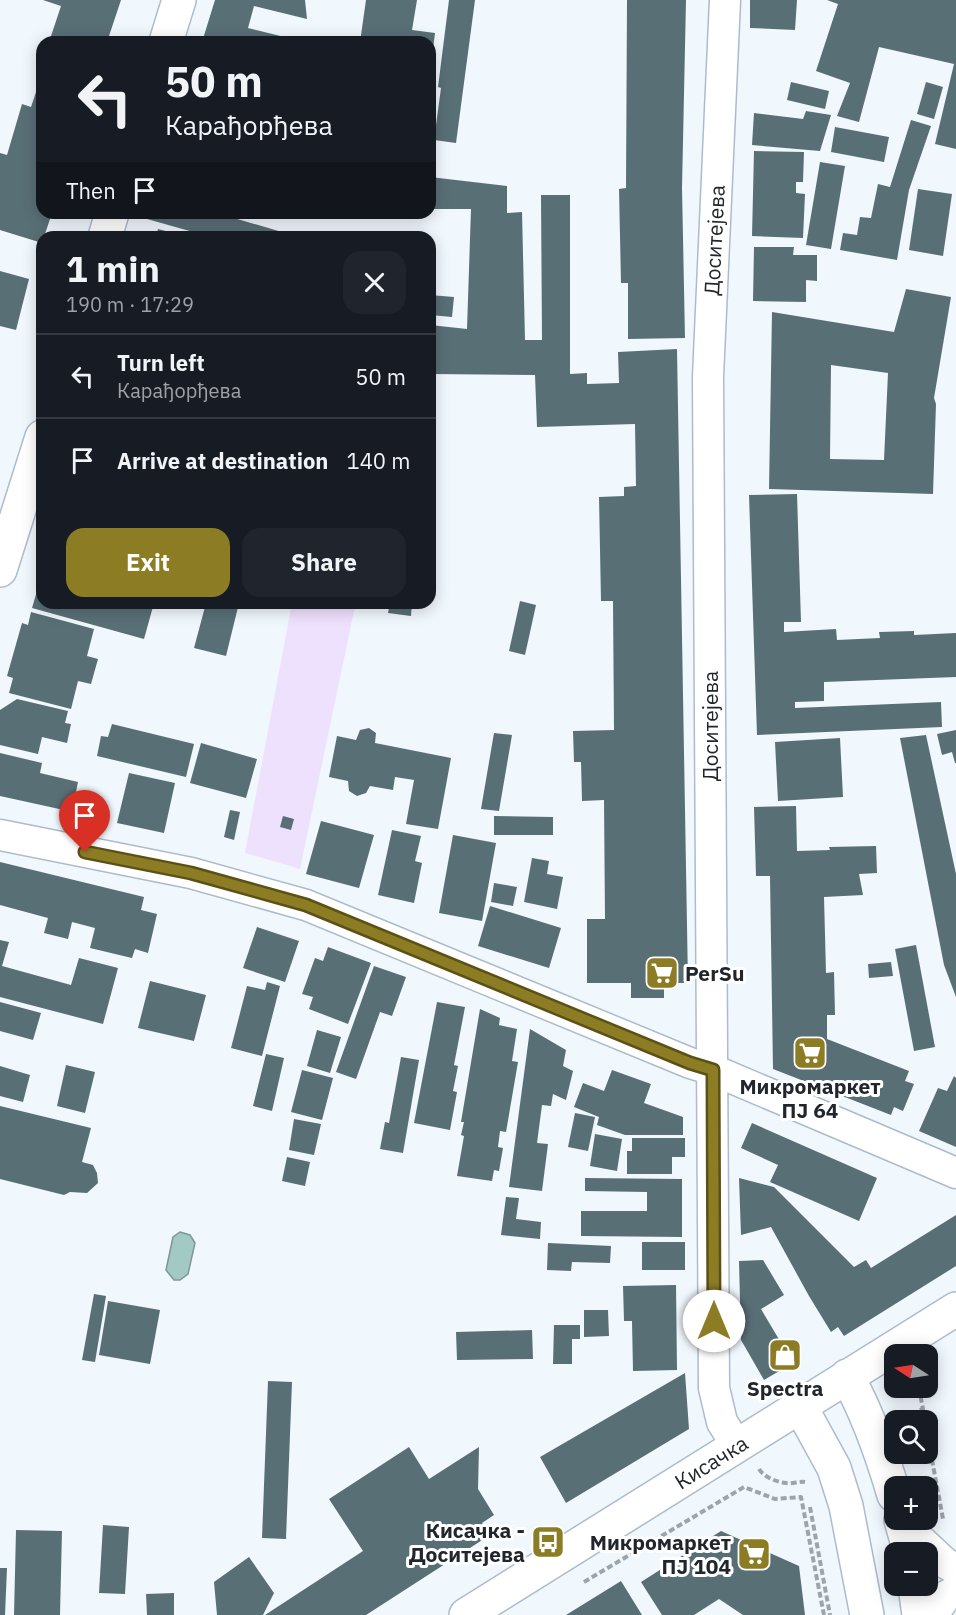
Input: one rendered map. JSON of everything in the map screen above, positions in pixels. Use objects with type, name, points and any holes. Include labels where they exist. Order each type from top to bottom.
[{"type":"street","points":[[168,36],[179,0]]},
{"type":"street","name":"Доситејева","points":[[725,0],[708,377],[714,1388],[722,1422],[742,1444]]},
{"type":"street","points":[[0,570],[36,456]]},
{"type":"street","points":[[0,835],[191,873],[306,905],[690,1063],[713,1070],[956,1173]]},
{"type":"street","name":"Кисачка","points":[[466,1615],[956,1309]]},
{"type":"street","points":[[847,1377],[861,1402],[877,1441],[888,1476]]},
{"type":"street","points":[[800,1406],[834,1468],[846,1506],[867,1615]]},
{"type":"street","points":[[909,1530],[955,1576],[946,1596],[933,1615]]},
{"type":"street","points":[[917,1596],[920,1615]]},
{"type":"path","points":[[920,1398],[922,1409]]},
{"type":"path","points":[[742,1444],[761,1473],[786,1483],[805,1481],[806,1487]]},
{"type":"path","points":[[933,1464],[955,1576]]},
{"type":"path","points":[[580,1585],[744,1487],[775,1499],[801,1497],[824,1615]]},
{"type":"path","points":[[810,1504],[830,1615]]},
{"type":"shaded area","points":[[291,609],[354,609],[300,869],[245,853]]},
{"type":"shaded area","points":[[180,1232],[190,1235],[195,1243],[188,1274],[180,1280],[174,1280],[166,1270],[173,1237]]},
{"type":"building","points":[[43,0],[121,0],[109,36],[51,36],[61,6]]},
{"type":"building","points":[[215,0],[305,0],[307,19],[254,6],[248,28],[281,36],[204,36]]},
{"type":"building","points":[[366,0],[417,0],[412,30],[435,33],[435,36],[361,36]]},
{"type":"building","points":[[449,0],[475,0],[456,143],[436,140],[441,88],[438,87]]},
{"type":"building","points":[[627,0],[686,0],[682,188],[685,338],[628,339],[628,283],[621,283],[619,189],[626,188]]},
{"type":"building","points":[[750,0],[797,0],[795,30],[750,28]]},
{"type":"building","points":[[827,0],[956,0],[956,149],[935,144],[954,64],[879,47],[859,122],[837,116],[850,83],[816,71],[838,4]]},
{"type":"building","points":[[791,82],[829,91],[825,109],[787,100]]},
{"type":"building","points":[[926,82],[943,87],[934,119],[917,114]]},
{"type":"building","points":[[36,92],[36,219],[50,219],[46,231],[36,231],[36,241],[0,230],[0,153],[7,155],[22,104],[31,107]]},
{"type":"building","points":[[806,111],[831,115],[820,151],[752,145],[754,113],[803,119]]},
{"type":"building","points":[[911,120],[931,126],[909,190],[897,260],[840,250],[843,233],[857,235],[860,217],[871,218],[878,184],[890,187]]},
{"type":"building","points":[[835,127],[889,137],[884,162],[831,152]]},
{"type":"building","points":[[754,151],[804,152],[803,182],[796,182],[796,193],[805,194],[803,238],[752,236]]},
{"type":"building","points":[[820,162],[845,166],[831,249],[806,245]]},
{"type":"building","points":[[436,178],[507,186],[507,213],[522,212],[525,340],[542,340],[541,195],[570,195],[570,374],[587,373],[587,384],[619,383],[618,352],[677,349],[688,983],[664,983],[664,998],[631,998],[631,983],[587,983],[587,919],[605,919],[604,800],[582,801],[581,762],[574,762],[573,731],[614,730],[613,601],[601,601],[599,497],[624,496],[624,487],[636,486],[635,424],[537,427],[535,375],[436,374],[436,326],[467,329],[471,209],[436,209]]},
{"type":"building","points":[[918,189],[952,194],[943,256],[909,250]]},
{"type":"building","points":[[147,219],[238,219],[278,231],[190,231]]},
{"type":"building","points":[[754,247],[794,247],[793,255],[817,255],[817,281],[806,280],[806,302],[753,301]]},
{"type":"building","points":[[0,271],[29,279],[16,330],[0,326]]},
{"type":"building","points":[[906,289],[951,297],[934,398],[936,404],[933,494],[769,489],[772,312],[894,332]],"holes":[[[831,365],[888,373],[884,460],[830,459]]]},
{"type":"building","points":[[436,296],[454,297],[452,317],[436,316]]},
{"type":"building","points":[[797,494],[801,622],[784,622],[784,632],[836,629],[837,640],[880,638],[879,632],[914,631],[914,635],[956,633],[956,677],[824,682],[824,701],[795,702],[795,708],[941,702],[942,727],[757,735],[749,495]]},
{"type":"building","points":[[36,594],[36,609],[152,609],[144,639],[32,608]]},
{"type":"building","points":[[520,601],[536,605],[525,655],[509,651]]},
{"type":"building","points":[[204,609],[238,609],[226,656],[194,648]]},
{"type":"building","points":[[389,609],[412,609],[411,616],[388,613]]},
{"type":"building","points":[[31,612],[94,629],[87,656],[98,659],[91,684],[78,681],[71,709],[9,693],[13,678],[7,676],[22,623],[28,625]]},
{"type":"building","points":[[17,699],[68,711],[65,723],[71,724],[67,743],[42,737],[38,754],[0,745],[0,710]]},
{"type":"building","points":[[112,724],[194,744],[186,777],[97,756],[101,736],[108,737]]},
{"type":"building","points":[[369,728],[376,733],[375,743],[451,758],[438,829],[406,824],[414,780],[395,777],[393,790],[370,786],[366,793],[357,796],[349,791],[348,781],[329,777],[337,736],[356,740],[360,730]]},
{"type":"building","points":[[956,730],[955,763],[952,752],[942,755],[937,734]]},
{"type":"building","points":[[494,733],[512,735],[499,811],[481,809]]},
{"type":"building","points":[[926,735],[956,874],[956,997],[944,965],[900,738]]},
{"type":"building","points":[[840,738],[843,797],[778,801],[775,742]]},
{"type":"building","points":[[201,743],[257,759],[246,798],[190,783]]},
{"type":"building","points":[[0,753],[42,763],[40,773],[78,782],[76,792],[87,795],[82,814],[0,796]]},
{"type":"building","points":[[129,773],[175,783],[164,833],[117,823]]},
{"type":"building","points":[[796,806],[797,851],[830,850],[829,847],[876,846],[877,873],[859,874],[863,895],[824,897],[826,973],[834,972],[835,1015],[827,1015],[827,1039],[909,1071],[905,1081],[914,1084],[903,1111],[894,1107],[891,1115],[773,1069],[770,876],[756,876],[754,807]]},
{"type":"building","points":[[230,810],[240,812],[234,840],[224,837]]},
{"type":"building","points":[[283,816],[294,819],[291,830],[280,827]]},
{"type":"building","points":[[494,816],[553,817],[553,835],[494,835]]},
{"type":"building","points":[[321,821],[374,835],[359,888],[306,874]]},
{"type":"building","points":[[392,830],[421,836],[415,861],[422,863],[414,903],[378,895]]},
{"type":"building","points":[[453,835],[496,843],[482,921],[439,913]]},
{"type":"building","points":[[532,858],[549,861],[547,874],[563,877],[557,909],[524,902]]},
{"type":"building","points":[[0,862],[144,897],[141,910],[157,914],[148,953],[135,949],[132,958],[90,948],[95,928],[72,922],[68,939],[44,933],[48,918],[0,905]]},
{"type":"building","points":[[494,883],[517,887],[513,906],[491,902]]},
{"type":"building","points":[[490,906],[561,928],[549,968],[478,946]]},
{"type":"building","points":[[257,927],[299,941],[285,982],[243,968]]},
{"type":"building","points":[[0,940],[9,942],[2,966],[71,985],[79,958],[118,968],[103,1024],[0,997]]},
{"type":"building","points":[[916,945],[935,1047],[914,1051],[895,949]]},
{"type":"building","points":[[328,947],[371,963],[348,1024],[309,1009],[313,997],[302,994],[315,958],[323,961]]},
{"type":"building","points":[[891,962],[893,976],[869,978],[868,964]]},
{"type":"building","points":[[374,966],[406,977],[392,1016],[380,1012],[356,1079],[336,1072]]},
{"type":"building","points":[[150,981],[206,995],[194,1041],[138,1028]]},
{"type":"building","points":[[267,982],[280,986],[262,1056],[231,1048],[247,986],[265,990]]},
{"type":"building","points":[[0,1002],[41,1013],[33,1040],[0,1031]]},
{"type":"building","points":[[437,1002],[465,1007],[454,1065],[458,1066],[453,1091],[457,1092],[450,1130],[414,1123]]},
{"type":"building","points":[[480,1009],[500,1018],[499,1025],[517,1029],[512,1061],[518,1062],[506,1132],[500,1131],[498,1147],[503,1148],[499,1171],[494,1170],[492,1181],[457,1176],[464,1136],[461,1135],[464,1122],[461,1122]]},
{"type":"building","points":[[530,1029],[566,1050],[563,1066],[573,1071],[566,1100],[553,1094],[551,1106],[542,1105],[537,1143],[548,1144],[542,1191],[509,1187]]},
{"type":"building","points":[[317,1030],[341,1037],[330,1073],[307,1066]]},
{"type":"building","points":[[266,1054],[284,1058],[272,1111],[253,1106]]},
{"type":"building","points":[[401,1057],[419,1060],[403,1153],[380,1149],[385,1122],[389,1123]]},
{"type":"building","points":[[66,1065],[95,1072],[85,1113],[57,1106]]},
{"type":"building","points":[[0,1066],[30,1075],[23,1102],[0,1096]]},
{"type":"building","points":[[302,1070],[333,1078],[322,1120],[291,1112]]},
{"type":"building","points":[[612,1070],[651,1084],[644,1103],[683,1117],[683,1135],[625,1135],[597,1125],[599,1117],[574,1107],[583,1083],[604,1091]]},
{"type":"building","points":[[954,1076],[956,1078],[956,1147],[919,1131],[938,1088],[947,1091]]},
{"type":"building","points":[[0,1106],[91,1128],[82,1162],[93,1165],[98,1183],[87,1193],[70,1192],[64,1195],[0,1179]]},
{"type":"building","points":[[575,1113],[595,1117],[588,1151],[568,1147]]},
{"type":"building","points":[[294,1119],[321,1124],[314,1155],[289,1150]]},
{"type":"building","points":[[752,1123],[877,1178],[859,1221],[770,1182],[778,1165],[741,1148]]},
{"type":"building","points":[[595,1134],[622,1139],[617,1171],[590,1166]]},
{"type":"building","points":[[632,1138],[685,1138],[685,1157],[672,1157],[672,1174],[627,1174],[627,1151],[632,1151]]},
{"type":"building","points":[[287,1157],[310,1162],[305,1186],[282,1181]]},
{"type":"building","points":[[585,1178],[682,1179],[682,1237],[581,1236],[581,1211],[647,1211],[647,1192],[585,1191]]},
{"type":"building","points":[[739,1178],[774,1187],[854,1267],[866,1260],[871,1268],[956,1215],[956,1266],[844,1336],[838,1327],[831,1332],[771,1227],[741,1235]]},
{"type":"building","points":[[506,1197],[519,1198],[516,1219],[541,1222],[540,1239],[501,1235]]},
{"type":"building","points":[[642,1242],[685,1242],[685,1270],[642,1270]]},
{"type":"building","points":[[548,1243],[611,1246],[610,1263],[572,1262],[571,1271],[547,1270]]},
{"type":"building","points":[[763,1260],[784,1295],[761,1309],[793,1363],[764,1380],[741,1340],[739,1261]]},
{"type":"building","points":[[676,1285],[677,1370],[633,1371],[632,1321],[624,1321],[623,1286]]},
{"type":"building","points":[[94,1294],[106,1296],[95,1362],[82,1360]]},
{"type":"building","points":[[108,1301],[160,1310],[150,1364],[99,1355]]},
{"type":"building","points":[[584,1310],[608,1310],[609,1336],[584,1337]]},
{"type":"building","points":[[554,1325],[580,1325],[580,1339],[572,1339],[572,1364],[553,1364]]},
{"type":"building","points":[[532,1330],[533,1359],[457,1360],[456,1332]]},
{"type":"building","points":[[685,1373],[689,1429],[566,1503],[540,1457]]},
{"type":"building","points":[[268,1381],[292,1382],[286,1539],[262,1538]]},
{"type":"building","points":[[409,1447],[429,1479],[479,1447],[478,1489],[494,1515],[482,1523],[490,1535],[366,1615],[265,1615],[363,1551],[329,1499]]},
{"type":"building","points":[[103,1525],[129,1527],[125,1594],[99,1593]]},
{"type":"building","points":[[16,1530],[62,1531],[60,1615],[14,1615]]},
{"type":"building","points":[[721,1531],[799,1566],[805,1615],[743,1615],[719,1599],[694,1615],[662,1615],[641,1582]]},
{"type":"building","points":[[249,1557],[274,1593],[263,1615],[217,1615],[214,1582]]},
{"type":"building","points":[[0,1568],[7,1568],[5,1615],[0,1615]]},
{"type":"building","points":[[621,1581],[642,1615],[566,1615]]},
{"type":"building","points":[[174,1593],[174,1615],[147,1615],[146,1594]]},
{"type":"place","name":"PerSu","points":[[662,973]]},
{"type":"place","name":"Микромаркет ПЈ 64","points":[[810,1053]]},
{"type":"place","name":"Spectra","points":[[785,1355]]},
{"type":"place","name":"Кисачка - Доситејева","points":[[548,1542]]},
{"type":"place","name":"Микромаркет ПЈ 104","points":[[754,1554]]},
{"type":"route","points":[[85,852],[191,873],[306,905],[690,1063],[713,1070],[714,1321]]}]
